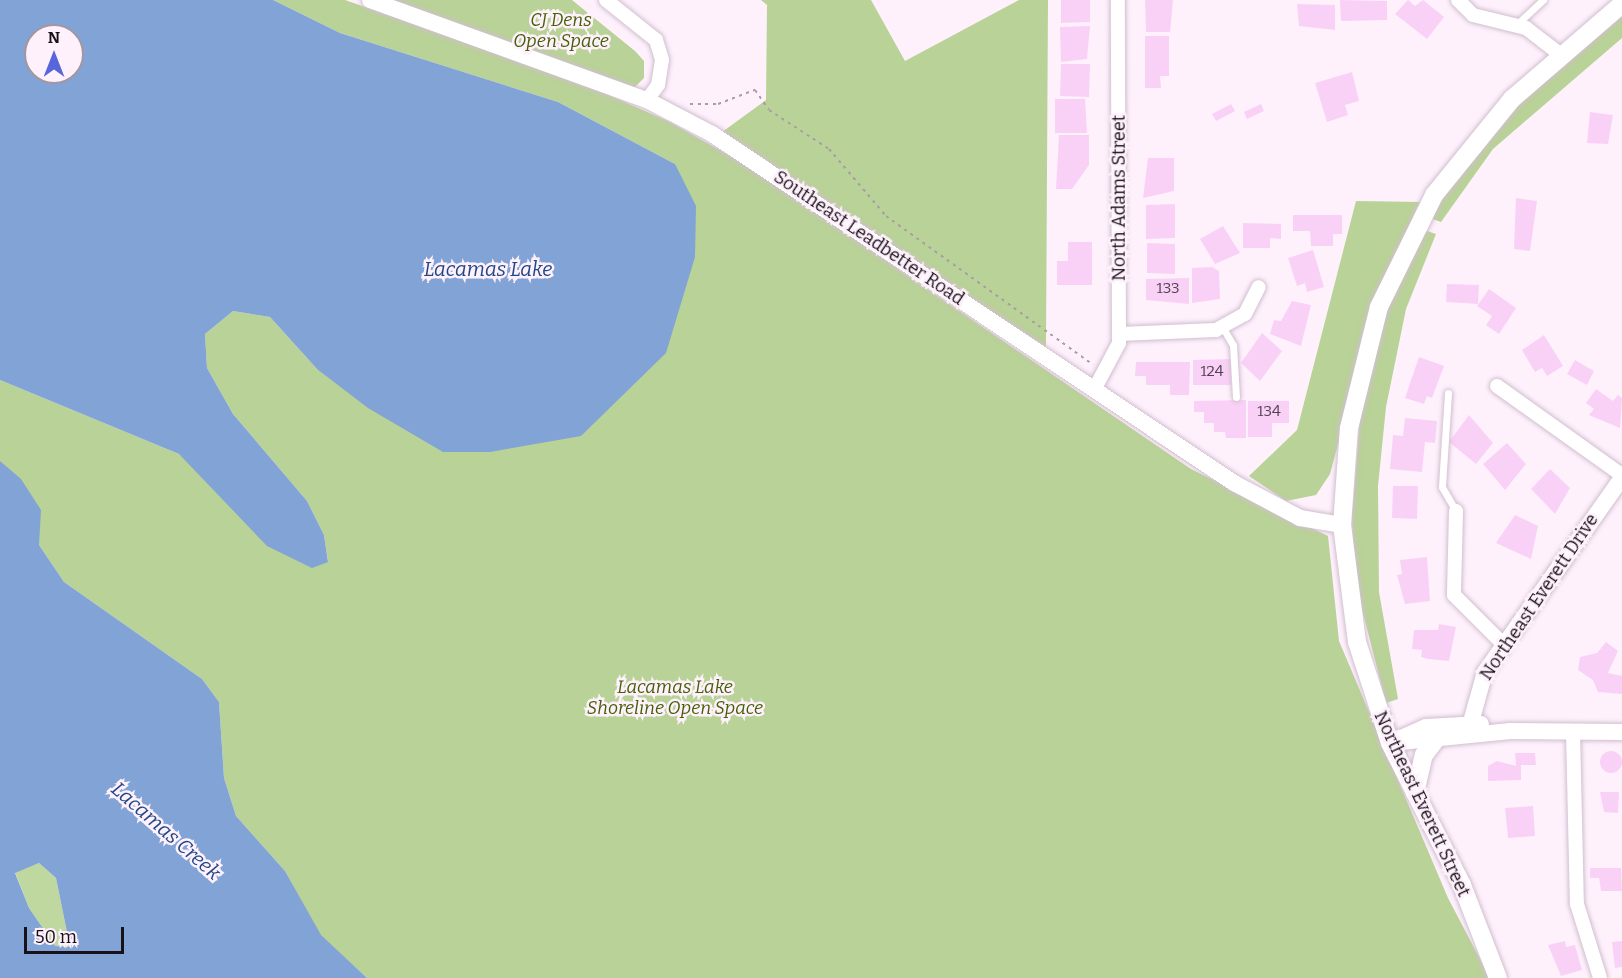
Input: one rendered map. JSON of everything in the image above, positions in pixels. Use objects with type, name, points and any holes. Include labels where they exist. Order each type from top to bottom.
[{"type":"main road","name":"Northeast Everett Street","points":[[1498,978],[1462,885],[1390,743],[1357,642],[1342,525],[1353,400],[1368,339],[1394,270],[1455,165],[1512,99],[1622,4]]},
{"type":"main road","points":[[1415,793],[1425,755],[1437,738]]},
{"type":"street","name":"Southeast Leadbetter Road","points":[[370,0],[646,100],[677,115],[776,175],[1094,390],[1264,501],[1320,525],[1342,525]]},
{"type":"street","points":[[606,0],[656,40],[662,60],[658,85],[646,100]]},
{"type":"street","name":"North Adams Street","points":[[1094,390],[1105,373],[1119,334],[1118,0]]},
{"type":"street","points":[[1458,0],[1473,15],[1516,25],[1561,55]]},
{"type":"street","points":[[1119,334],[1223,328],[1245,314],[1259,288]]},
{"type":"street","points":[[1497,386],[1622,477]]},
{"type":"street","name":"Northeast Everett Drive","points":[[1471,722],[1479,684],[1503,644],[1622,477]]},
{"type":"street","points":[[1456,511],[1454,595],[1503,644]]},
{"type":"street","points":[[1390,743],[1406,732],[1471,722],[1510,731]]},
{"type":"street","points":[[1390,743],[1510,731],[1622,732]]},
{"type":"street","points":[[1573,732],[1577,904],[1600,978]]},
{"type":"lane","points":[[1516,25],[1544,0]]},
{"type":"lane","points":[[1223,328],[1233,345],[1236,397]]},
{"type":"lane","points":[[1448,393],[1442,487],[1456,511]]},
{"type":"path","points":[[677,115],[686,104],[718,105],[755,90],[769,110],[830,148],[886,216],[1105,373]]},
{"type":"green space","name":"Lacamas Lake Shoreline Open Space","points":[[273,0],[345,0],[575,80],[670,122],[803,197],[829,222],[1191,469],[1328,536],[1339,641],[1448,898],[1490,978],[367,978],[320,935],[285,871],[236,816],[224,778],[219,702],[202,679],[64,582],[39,545],[37,521],[0,461],[0,380],[179,454],[328,561],[324,535],[307,501],[233,414],[207,368],[205,334],[233,311],[270,317],[317,369],[675,164],[558,102],[340,33]]},
{"type":"green space","name":"CJ Dens Open Space","points":[[384,0],[572,0],[635,51],[644,61],[644,78],[632,90]]},
{"type":"green space","points":[[761,0],[871,0],[905,61],[1019,0],[1048,0],[1046,347],[718,135],[766,100],[767,5]]},
{"type":"green space","points":[[1622,13],[1622,38],[1493,149],[1441,222],[1427,217],[1484,134]]},
{"type":"green space","points":[[1356,201],[1420,202],[1382,283],[1330,474],[1316,495],[1286,501],[1249,476],[1297,430]]},
{"type":"green space","points":[[1421,229],[1436,234],[1406,309],[1386,407],[1378,486],[1379,592],[1398,699],[1386,703],[1354,578],[1352,517],[1360,418],[1387,304]]},
{"type":"green space","points":[[39,863],[56,878],[70,947],[55,946],[29,908],[15,872]]},
{"type":"water","name":"Lacamas Lake","points":[[0,0],[273,0],[340,33],[558,102],[675,164],[696,206],[695,257],[666,353],[581,436],[490,452],[443,452],[368,408],[317,369],[270,317],[233,311],[205,334],[207,368],[233,414],[307,501],[324,535],[328,562],[312,568],[267,546],[179,454],[0,380]]},
{"type":"water","name":"Lacamas Creek","points":[[0,461],[21,479],[41,510],[39,545],[64,582],[202,679],[219,702],[224,778],[236,816],[285,871],[321,935],[367,978],[0,978]],"holes":[[[39,863],[56,878],[70,947],[55,946],[29,908],[15,873]]]},
{"type":"building","points":[[1061,0],[1090,0],[1090,22],[1061,23]]},
{"type":"building","points":[[1145,0],[1173,0],[1170,32],[1146,32]]},
{"type":"building","points":[[1340,0],[1387,1],[1387,20],[1341,21]]},
{"type":"building","points":[[1408,0],[1415,6],[1423,0],[1444,17],[1427,39],[1395,14]]},
{"type":"building","points":[[1297,4],[1335,5],[1335,30],[1299,26]]},
{"type":"building","points":[[1090,26],[1087,59],[1061,62],[1060,27]]},
{"type":"building","points":[[1145,36],[1169,36],[1169,76],[1160,76],[1161,88],[1145,88]]},
{"type":"building","points":[[1061,64],[1090,64],[1089,97],[1060,96]]},
{"type":"building","points":[[1352,72],[1359,101],[1345,105],[1348,115],[1327,122],[1315,83]]},
{"type":"building","points":[[1055,99],[1085,99],[1087,133],[1055,133]]},
{"type":"building","points":[[1231,104],[1235,111],[1216,121],[1212,114]]},
{"type":"building","points":[[1261,104],[1264,111],[1247,119],[1244,112]]},
{"type":"building","points":[[1590,112],[1613,115],[1608,144],[1587,143]]},
{"type":"building","points":[[1059,135],[1089,135],[1089,165],[1072,189],[1056,189]]},
{"type":"building","points":[[1148,158],[1174,158],[1174,191],[1143,198]]},
{"type":"building","points":[[1516,198],[1537,201],[1530,251],[1514,249]]},
{"type":"building","points":[[1175,204],[1175,238],[1146,239],[1146,205]]},
{"type":"building","points":[[1293,215],[1342,215],[1342,234],[1333,234],[1333,246],[1311,246],[1310,231],[1293,231]]},
{"type":"building","points":[[1243,223],[1281,224],[1281,239],[1270,238],[1270,248],[1243,248]]},
{"type":"building","points":[[1223,226],[1240,253],[1215,264],[1200,239]]},
{"type":"building","points":[[1068,242],[1092,242],[1092,285],[1057,285],[1057,261],[1068,261]]},
{"type":"building","points":[[1147,243],[1175,244],[1175,274],[1147,273]]},
{"type":"building","points":[[1313,250],[1324,287],[1307,292],[1305,283],[1297,286],[1288,258]]},
{"type":"building","points":[[1212,267],[1219,271],[1220,299],[1192,303],[1192,268]]},
{"type":"building","points":[[1189,278],[1189,304],[1146,300],[1146,279]]},
{"type":"building","points":[[1447,284],[1479,285],[1478,304],[1446,302]]},
{"type":"building","points":[[1489,289],[1516,308],[1499,334],[1486,325],[1492,316],[1477,306]]},
{"type":"building","points":[[1292,301],[1311,305],[1301,346],[1270,334],[1274,320],[1281,321]]},
{"type":"building","points":[[1262,333],[1282,351],[1260,381],[1241,363]]},
{"type":"building","points":[[1544,335],[1563,366],[1547,376],[1542,368],[1535,372],[1522,350]]},
{"type":"building","points":[[1419,357],[1444,366],[1432,398],[1427,396],[1424,404],[1405,398]]},
{"type":"building","points":[[1231,359],[1231,385],[1193,385],[1193,360]]},
{"type":"building","points":[[1575,360],[1594,371],[1587,385],[1567,374]]},
{"type":"building","points":[[1136,362],[1190,362],[1189,395],[1170,395],[1170,385],[1146,385],[1146,376],[1135,376]]},
{"type":"building","points":[[1596,389],[1613,401],[1618,395],[1622,398],[1620,428],[1589,415],[1594,409],[1586,403]]},
{"type":"building","points":[[1246,400],[1246,438],[1226,438],[1225,432],[1214,432],[1214,423],[1204,423],[1204,412],[1194,412],[1194,401]]},
{"type":"building","points":[[1248,401],[1289,401],[1289,423],[1272,423],[1272,437],[1248,437]]},
{"type":"building","points":[[1469,415],[1493,443],[1476,464],[1449,442]]},
{"type":"building","points":[[1405,418],[1437,421],[1435,443],[1425,442],[1422,472],[1390,469],[1393,435],[1403,436]]},
{"type":"building","points":[[1507,443],[1526,464],[1505,490],[1483,464]]},
{"type":"building","points":[[1550,469],[1570,488],[1555,514],[1531,489]]},
{"type":"building","points":[[1393,486],[1418,486],[1417,519],[1392,518]]},
{"type":"building","points":[[1515,515],[1538,526],[1531,559],[1496,543]]},
{"type":"building","points":[[1427,557],[1430,601],[1405,604],[1397,575],[1402,574],[1400,560]]},
{"type":"building","points":[[1439,624],[1456,627],[1449,661],[1421,657],[1422,650],[1412,649],[1414,630],[1438,630]]},
{"type":"building","points":[[1606,642],[1618,651],[1608,673],[1622,676],[1622,694],[1598,692],[1593,680],[1578,670],[1580,657],[1597,653]]},
{"type":"building","points":[[1611,751],[1619,754],[1622,762],[1619,770],[1611,773],[1603,770],[1600,762],[1603,754]]},
{"type":"building","points":[[1515,753],[1535,753],[1536,765],[1521,765],[1521,780],[1488,781],[1488,766],[1497,761],[1516,766]]},
{"type":"building","points":[[1600,792],[1619,792],[1618,813],[1604,812]]},
{"type":"building","points":[[1533,806],[1535,836],[1508,838],[1505,808]]},
{"type":"building","points":[[1590,868],[1621,868],[1622,891],[1601,891],[1599,878],[1590,878]]},
{"type":"building","points":[[1565,941],[1566,947],[1575,945],[1582,970],[1561,976],[1548,945]]},
{"type":"building","points":[[1622,941],[1622,967],[1615,968],[1612,942]]}]
